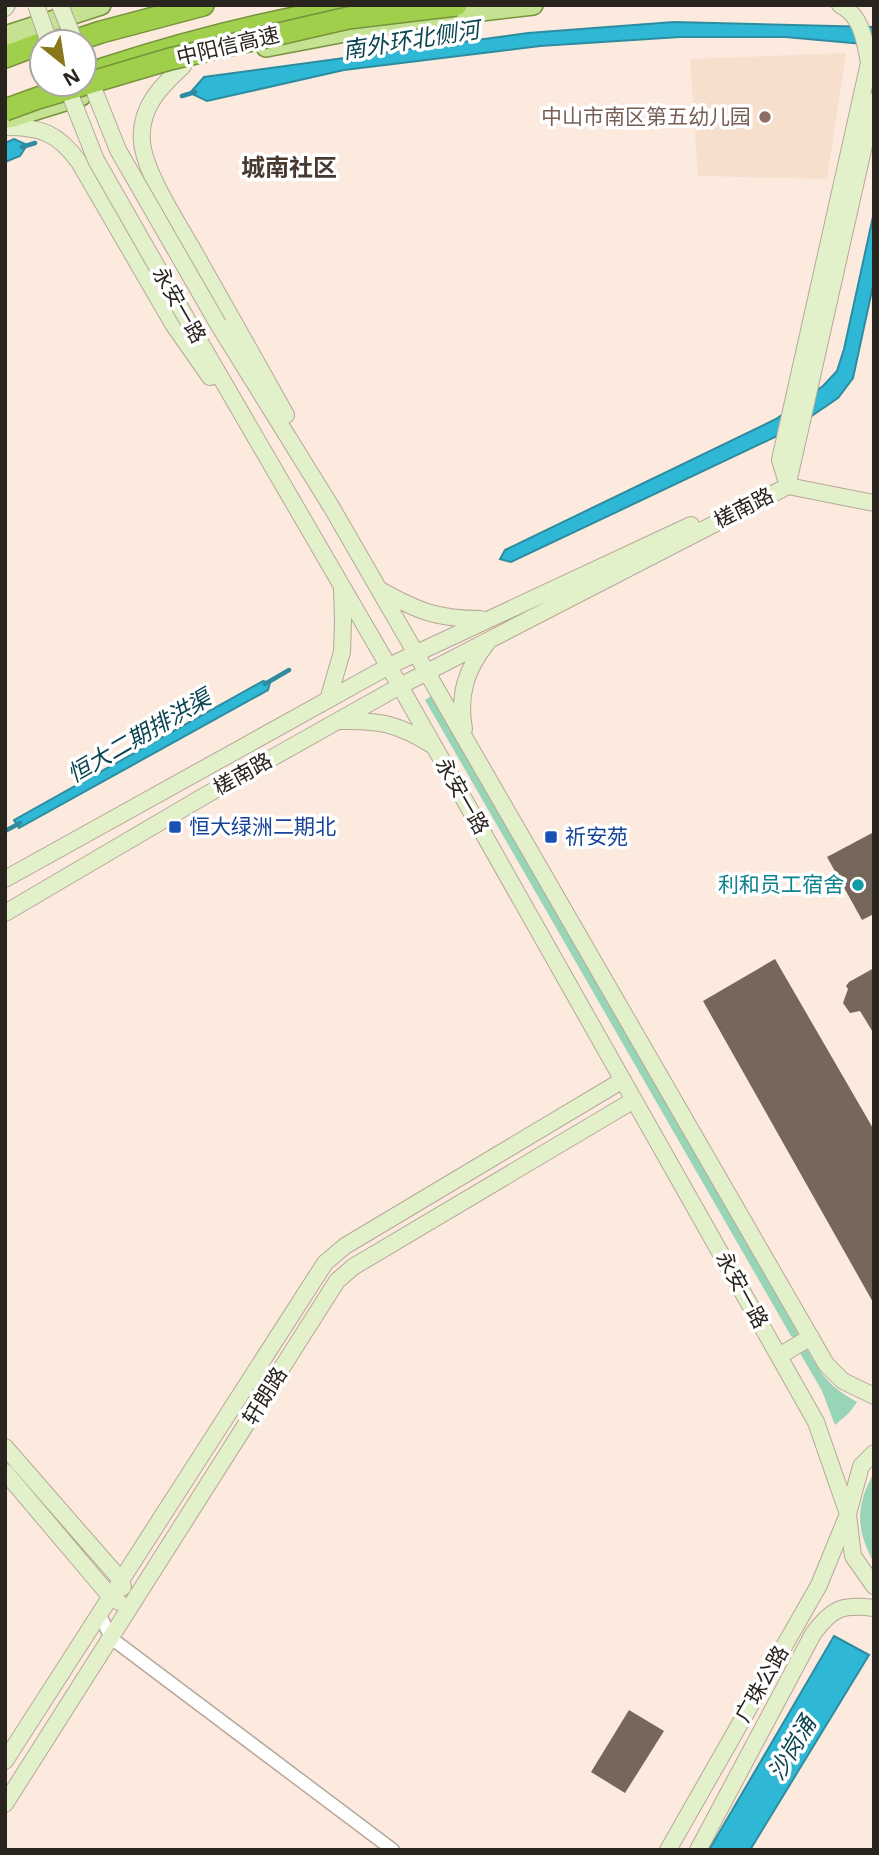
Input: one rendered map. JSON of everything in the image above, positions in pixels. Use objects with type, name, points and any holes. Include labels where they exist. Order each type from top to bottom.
[{"type":"highway","points":[[84,28],[146,5]]},
{"type":"highway","points":[[98,33],[203,5]]},
{"type":"highway","points":[[98,70],[151,53],[318,12],[366,5]]},
{"type":"highway","name":"中阳信高速","points":[[5,110],[183,56],[348,18],[456,5]]},
{"type":"highway","points":[[5,57],[28,49]]},
{"type":"highway","points":[[5,65],[28,57]]},
{"type":"highway","points":[[5,99],[28,92]]},
{"type":"main road","points":[[36,5],[42,28]]},
{"type":"main road","points":[[60,5],[68,28]]},
{"type":"main road","points":[[5,36],[102,5]]},
{"type":"main road","points":[[414,19],[442,5]]},
{"type":"main road","points":[[5,120],[151,74],[284,43],[414,19],[533,5]]},
{"type":"main road","points":[[788,486],[780,460],[869,64],[863,32],[848,9],[840,5]]},
{"type":"main road","points":[[183,66],[153,94],[147,108],[142,142],[152,174],[308,453],[332,508]]},
{"type":"main road","name":"永安一路","points":[[72,98],[96,160],[400,686],[816,1422],[848,1514]]},
{"type":"main road","name":"永安一路","points":[[97,98],[118,150],[218,324],[380,590],[826,1364],[843,1381],[874,1396]]},
{"type":"main road","points":[[788,486],[874,101]]},
{"type":"main road","points":[[5,127],[38,129],[55,136],[67,146],[79,162],[173,324],[271,462]]},
{"type":"main road","points":[[788,486],[874,503]]},
{"type":"main road","name":"槎南路","points":[[5,879],[388,666],[665,536],[788,486]]},
{"type":"main road","name":"槎南路","points":[[5,913],[400,686],[788,486]]},
{"type":"main road","points":[[328,700],[342,652],[344,621],[341,585]]},
{"type":"main road","points":[[380,590],[415,609],[436,616],[486,619]]},
{"type":"main road","points":[[466,738],[462,693],[467,674],[490,639]]},
{"type":"main road","points":[[338,721],[365,720],[391,724],[434,746]]},
{"type":"main road","name":"轩朗路","points":[[5,1761],[325,1264],[345,1246],[623,1080]]},
{"type":"main road","name":"轩朗路","points":[[5,1804],[337,1281],[353,1267],[634,1100]]},
{"type":"main road","points":[[779,1356],[811,1337]]},
{"type":"main road","points":[[5,1447],[121,1580],[130,1609]]},
{"type":"main road","points":[[874,1453],[861,1466],[848,1514],[853,1556],[874,1586]]},
{"type":"main road","points":[[5,1472],[110,1596],[130,1609]]},
{"type":"main road","name":"广珠公路","points":[[668,1850],[819,1585],[848,1514]]},
{"type":"main road","name":"广珠公路","points":[[698,1850],[813,1634],[833,1612],[850,1605],[874,1608]]},
{"type":"street","points":[[99,1613],[111,1638],[393,1850]]},
{"type":"shaded area","name":"中山市南区第五幼儿园","points":[[846,53],[827,179],[698,176],[690,59]]},
{"type":"green space","points":[[433,695],[798,1333],[796,1339],[791,1336],[425,700]]},
{"type":"green space","points":[[807,1349],[828,1380],[857,1402],[835,1425],[822,1391],[800,1353]]},
{"type":"green space","points":[[874,1473],[874,1563],[864,1540],[860,1518],[863,1496]]},
{"type":"water","points":[[674,22],[874,27],[874,45],[785,37],[680,37],[540,46],[344,70],[207,101],[190,93],[204,77],[528,33]]},
{"type":"water","points":[[14,139],[27,145],[20,156],[5,162],[5,143]]},
{"type":"water","points":[[874,212],[874,281],[853,378],[838,398],[794,428],[511,562],[500,559],[505,550],[776,419],[823,386],[837,371],[844,349]]},
{"type":"water","points":[[263,681],[270,683],[268,690],[19,828],[14,820]]},
{"type":"water","name":"沙岗涌","points":[[834,1636],[869,1655],[750,1850],[709,1850]]},
{"type":"building","name":"利和员工宿舍","points":[[874,832],[874,914],[862,920],[827,857]]},
{"type":"building","points":[[775,959],[874,1130],[874,1304],[703,1001]]},
{"type":"building","points":[[874,968],[874,1034],[860,1011],[850,1013],[843,1003],[849,982]]},
{"type":"building","points":[[629,1710],[664,1731],[625,1793],[591,1772]]},
{"type":"waterway","name":"南外环北侧河","points":[[182,96],[195,92]]},
{"type":"waterway","name":"南外环北侧河","points":[[22,147],[35,143]]},
{"type":"waterway","name":"恒大二期排洪渠","points":[[265,684],[289,670]]},
{"type":"waterway","name":"恒大二期排洪渠","points":[[5,831],[20,823]]},
{"type":"place","name":"中山市南区第五幼儿园","points":[[765,117]]},
{"type":"place","name":"恒大绿洲二期北","points":[[175,827]]},
{"type":"place","name":"祈安苑","points":[[551,837]]},
{"type":"place","name":"利和员工宿舍","points":[[858,885]]},
{"type":"district","name":"城南社区","points":[[289,168]]}]
